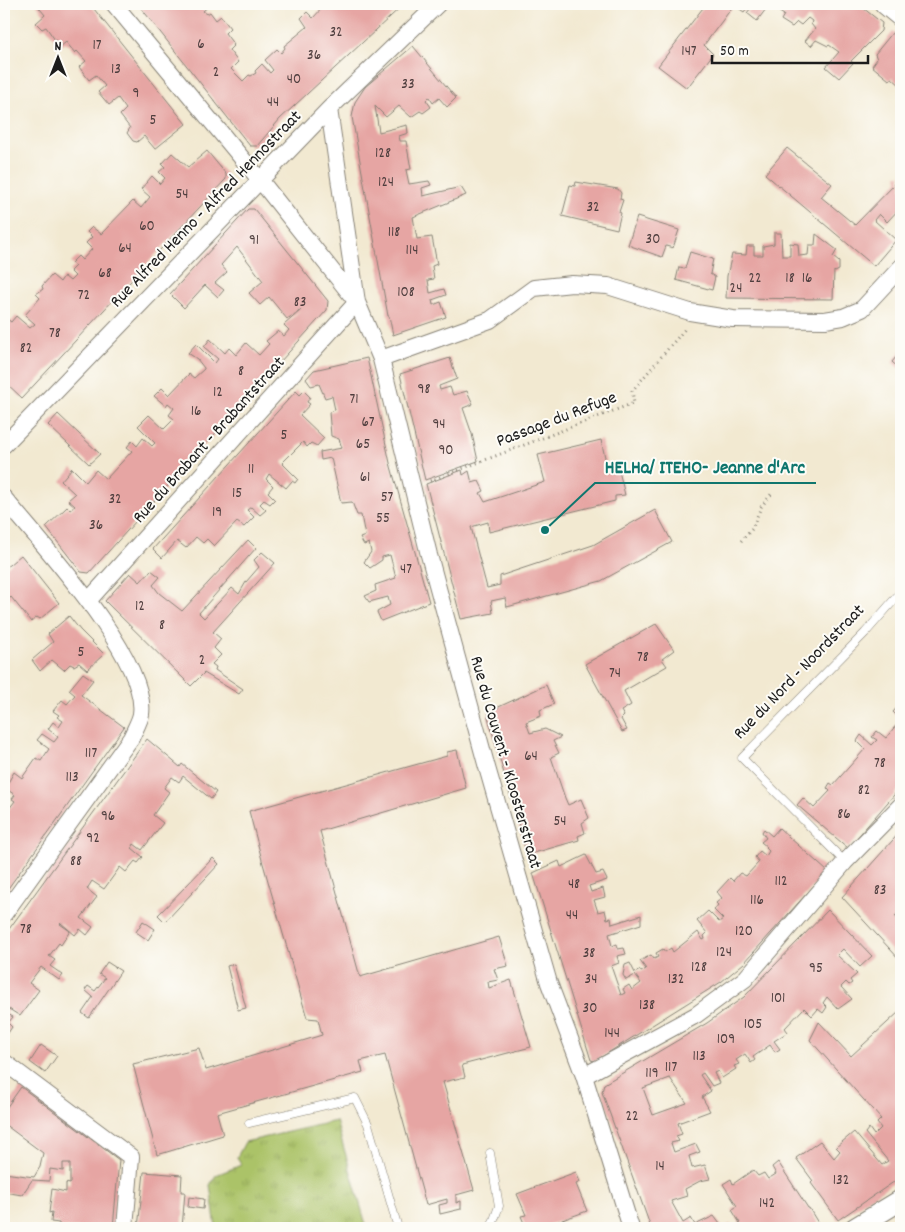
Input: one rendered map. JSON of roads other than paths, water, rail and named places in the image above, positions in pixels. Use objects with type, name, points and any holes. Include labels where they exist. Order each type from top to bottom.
[{"type":"street","name":"Rue du Couvent - Kloosterstraat","points":[[114,4],[260,180],[357,302]]},
{"type":"street","name":"Rue Alfred Henno - Alfred Hennostraat","points":[[4,445],[260,180],[438,4]]},
{"type":"street","points":[[885,4],[901,17]]},
{"type":"street","name":"Rue du Couvent - Kloosterstraat","points":[[329,110],[357,302],[381,359],[412,488],[486,764],[547,974],[584,1076],[631,1228]]},
{"type":"street","points":[[381,359],[490,320],[534,288],[572,284],[608,286],[690,312],[733,319],[825,320],[843,317],[862,309],[901,268]]},
{"type":"street","name":"Rue du Brabant - Brabantstraat","points":[[88,601],[357,302]]},
{"type":"street","points":[[4,498],[107,625],[140,692],[141,714],[131,738],[4,914]]},
{"type":"street","points":[[584,1076],[696,1015],[745,979],[845,862],[901,805]]},
{"type":"street","points":[[4,1062],[131,1157],[125,1228]]},
{"type":"street","points":[[855,1228],[901,1200]]},
{"type":"lane","name":"Rue du Nord - Noordstraat","points":[[845,862],[742,758],[865,633],[901,592]]},
{"type":"lane","points":[[249,1123],[355,1098],[368,1124],[398,1228]]},
{"type":"lane","points":[[490,1153],[499,1206],[491,1228]]},
{"type":"place","name":"HELHa/ ITEHO- Jeanne d'Arc","points":[[545,530]]}]
